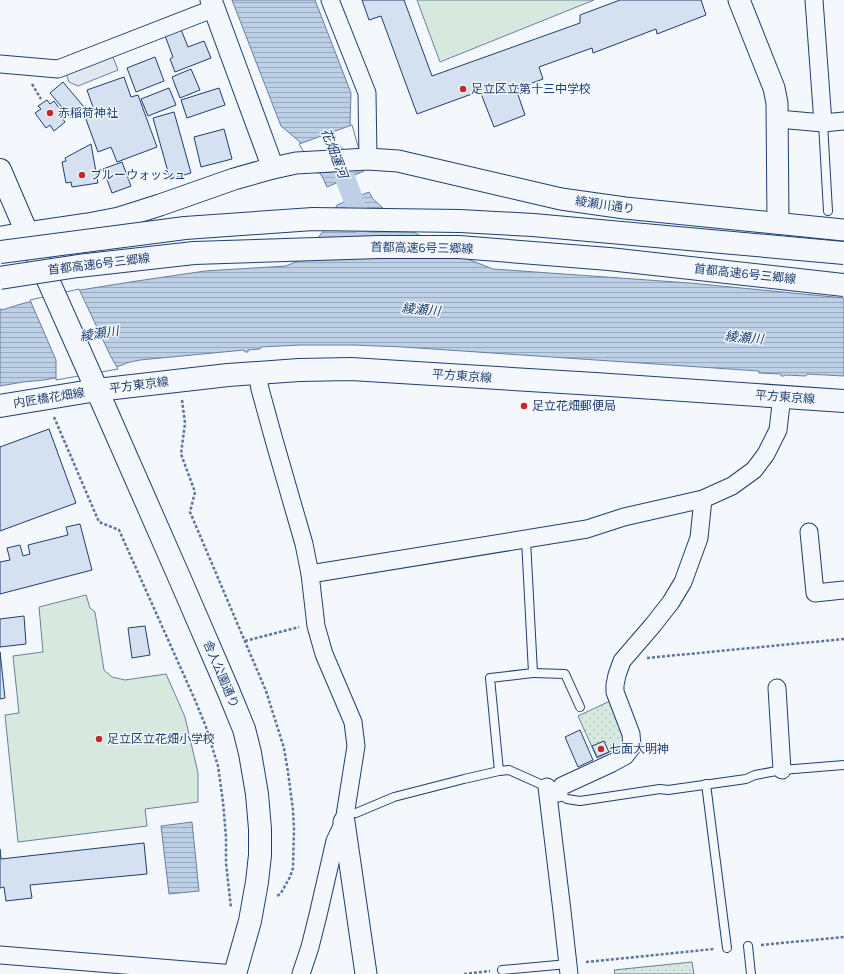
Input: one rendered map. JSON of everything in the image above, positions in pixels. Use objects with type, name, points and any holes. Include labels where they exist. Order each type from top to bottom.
[{"type":"main road","name":"舎人公園通り","points":[[0,170],[41,266],[94,382],[244,729],[255,775],[260,829],[260,855],[250,921],[235,974]]},
{"type":"main road","name":"首都高速6号三郷線","points":[[0,252],[185,228],[313,219],[460,221],[526,225],[844,253]]},
{"type":"main road","points":[[0,238],[27,233]]},
{"type":"main road","name":"首都高速6号三郷線","points":[[0,278],[78,266],[194,253],[379,247],[451,247],[609,259],[844,285]]},
{"type":"main road","name":"平方東京線","points":[[94,382],[220,376],[299,370],[351,369],[844,401]]},
{"type":"main road","name":"内匠橋花畑線","points":[[0,406],[94,382]]},
{"type":"street","points":[[330,0],[367,93],[364,159]]},
{"type":"street","points":[[739,0],[774,88],[777,103],[778,223]]},
{"type":"street","points":[[814,0],[823,123]]},
{"type":"street","points":[[0,64],[58,69],[213,4],[273,168]]},
{"type":"street","points":[[778,119],[823,123],[844,121]]},
{"type":"street","name":"綾瀬川通り","points":[[27,233],[118,218],[234,179],[273,168],[296,163],[364,159],[398,161],[561,199],[625,208],[844,230]]},
{"type":"street","points":[[257,373],[274,440],[304,544],[310,574],[316,626],[324,654],[353,722],[356,746],[344,818],[335,841],[310,947],[301,974]]},
{"type":"street","points":[[310,574],[587,529],[624,517],[703,499],[732,486],[754,470],[766,454],[778,430],[782,396]]},
{"type":"street","points":[[568,969],[552,790],[612,763],[625,756],[632,747],[631,734],[615,692],[616,680],[622,661],[653,625],[684,582],[699,538],[703,499]]},
{"type":"street","points":[[809,532],[815,593],[844,590]]},
{"type":"street","points":[[777,688],[782,770]]},
{"type":"street","points":[[344,818],[366,974]]},
{"type":"street","points":[[0,955],[92,968],[235,974]]},
{"type":"lane","points":[[823,123],[828,211]]},
{"type":"lane","points":[[526,540],[533,673]]},
{"type":"lane","points":[[499,771],[490,678],[533,673],[565,674],[580,707]]},
{"type":"lane","points":[[344,818],[394,797],[499,771],[509,770],[552,790],[567,799],[580,801],[660,789],[668,790],[746,779],[755,775],[782,770],[844,765]]},
{"type":"lane","points":[[706,784],[727,948]]},
{"type":"lane","points":[[748,946],[751,974]]},
{"type":"lane","points":[[502,970],[568,969]]},
{"type":"path","points":[[181,394],[185,423],[181,454],[195,492],[190,512],[266,692],[280,734],[288,772],[293,810],[293,868],[290,877],[280,893],[272,902]]},
{"type":"path","points":[[53,414],[99,522],[119,530],[192,692],[206,727],[218,766],[223,802],[226,837],[226,863],[231,910]]},
{"type":"path","points":[[245,640],[298,627],[316,626]]},
{"type":"path","points":[[622,661],[844,639]]},
{"type":"path","points":[[748,946],[844,937]]},
{"type":"path","points":[[568,969],[727,948]]},
{"type":"path","points":[[464,974],[502,970]]},
{"type":"shaded area","points":[[417,0],[594,0],[440,62]]},
{"type":"shaded area","points":[[111,52],[118,70],[78,86],[69,82],[65,71]]},
{"type":"shaded area","points":[[86,595],[90,608],[95,612],[104,670],[112,677],[125,680],[166,674],[185,717],[198,773],[198,802],[145,809],[147,826],[18,842],[5,715],[19,713],[13,656],[43,652],[39,607]]},
{"type":"shaded area","points":[[610,701],[624,734],[624,745],[597,758],[578,716]]},
{"type":"shaded area","points":[[692,962],[694,974],[615,974],[614,970]]},
{"type":"water","points":[[232,0],[315,0],[351,93],[350,124],[364,171],[327,187],[323,178],[300,142],[281,126]]},
{"type":"water","name":"綾瀬川","points":[[369,192],[373,199],[405,228],[465,258],[493,269],[690,283],[844,298],[844,376],[807,374],[806,376],[781,376],[781,374],[759,373],[759,371],[403,347],[300,345],[261,347],[260,349],[248,350],[248,352],[245,352],[244,350],[140,360],[119,366],[44,380],[0,386],[0,309],[2,310],[80,290],[137,281],[205,271],[286,266],[300,260],[325,229],[337,205]]},
{"type":"water","points":[[192,822],[199,891],[169,894],[161,826]]},
{"type":"pier","points":[[352,125],[364,169],[317,173],[299,144]]},
{"type":"pier","points":[[79,289],[118,369],[56,380],[56,360],[30,300]]},
{"type":"building","points":[[362,0],[404,0],[432,76],[580,23],[580,15],[620,0],[701,0],[706,15],[657,34],[656,29],[593,53],[592,48],[539,67],[543,79],[516,89],[525,115],[494,127],[480,91],[417,114],[381,16],[369,20]]},
{"type":"building","points":[[180,27],[188,47],[204,41],[211,58],[175,72],[170,59],[173,57],[164,33]]},
{"type":"building","points":[[155,57],[164,81],[136,92],[127,68]]},
{"type":"building","points":[[191,69],[200,90],[180,98],[172,77]]},
{"type":"building","points":[[124,77],[131,97],[138,95],[157,147],[117,162],[111,147],[98,152],[84,114],[94,110],[87,90]]},
{"type":"building","points":[[63,82],[84,107],[71,118],[50,93]]},
{"type":"building","points":[[169,88],[176,105],[148,116],[141,99]]},
{"type":"building","points":[[219,88],[225,105],[187,118],[181,100]]},
{"type":"building","points":[[47,100],[50,104],[54,101],[65,116],[62,118],[65,122],[54,131],[50,125],[46,128],[35,113],[41,109],[38,106]]},
{"type":"building","points":[[174,112],[191,173],[170,179],[153,118]]},
{"type":"building","points":[[224,129],[232,159],[201,167],[194,137]]},
{"type":"building","points":[[91,144],[98,183],[72,187],[71,182],[66,183],[62,162],[66,161],[65,158]]},
{"type":"building","points":[[122,162],[131,186],[112,193],[103,169]]},
{"type":"building","points":[[49,429],[76,503],[0,531],[0,447]]},
{"type":"building","points":[[80,524],[92,570],[0,594],[0,562],[10,560],[7,548],[20,545],[23,556],[30,554],[28,545],[68,535],[66,527]]},
{"type":"building","points":[[24,616],[26,644],[0,647],[0,619]]},
{"type":"building","points":[[145,626],[150,655],[132,658],[128,628]]},
{"type":"building","points":[[0,652],[5,698],[0,699]]},
{"type":"building","points":[[580,730],[593,760],[578,767],[565,737]]},
{"type":"building","points":[[604,741],[609,752],[597,757],[592,746]]},
{"type":"building","points":[[144,843],[147,874],[30,885],[32,898],[6,901],[4,887],[0,888],[0,849],[1,859]]},
{"type":"waterway","name":"花畑運河","points":[[336,154],[363,225]]},
{"type":"place","name":"足立区立第十三中学校","points":[[463,89]]},
{"type":"place","name":"赤稲荷神社","points":[[50,113]]},
{"type":"place","name":"ブルーウォッシュ","points":[[82,175]]},
{"type":"place","name":"足立花畑郵便局","points":[[524,406]]},
{"type":"place","name":"足立区立花畑小学校","points":[[99,739]]},
{"type":"place","name":"七面大明神","points":[[601,749]]}]
